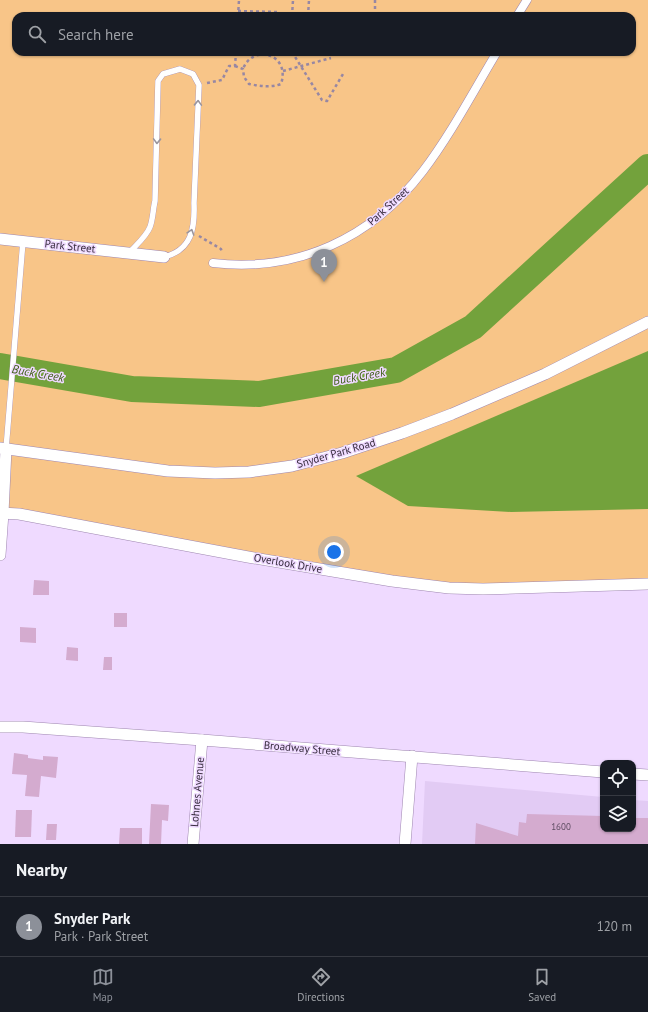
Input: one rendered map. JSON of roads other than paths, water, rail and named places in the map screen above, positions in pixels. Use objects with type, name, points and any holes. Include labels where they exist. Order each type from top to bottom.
[{"type":"street","points":[[520,12],[527,0]]},
{"type":"street","name":"Park Street","points":[[213,262],[251,265],[304,257],[332,246],[357,233],[378,218],[402,196],[423,172],[448,136],[495,56]]},
{"type":"street","name":"Park Street","points":[[0,239],[164,257]]},
{"type":"street","name":"Snyder Park Road","points":[[3,449],[168,471],[215,474],[249,472],[292,466],[342,453],[402,434],[452,414],[545,374],[648,322]]},
{"type":"street","points":[[0,555],[3,449]]},
{"type":"street","name":"Overlook Drive","points":[[2,513],[20,514],[248,557],[392,581],[449,588],[483,589],[648,584]]},
{"type":"street","name":"Broadway Street","points":[[0,727],[23,727],[202,740],[600,772]]},
{"type":"street","name":"Lohnes Avenue","points":[[193,844],[202,740]]},
{"type":"street","points":[[405,844],[412,756]]},
{"type":"street","points":[[636,774],[648,775]]},
{"type":"lane","points":[[129,253],[143,238],[150,227],[154,206],[158,81],[163,74],[180,69],[193,74],[199,85],[194,219],[191,235],[183,248],[174,254],[164,257]]},
{"type":"lane","points":[[3,449],[8,422],[23,241]]},
{"type":"waterway","name":"Buck Creek","points":[[0,366],[132,389],[259,394],[396,370],[473,327],[648,167]]},
{"type":"place","name":"Snyder Park","points":[[324,282]]}]
